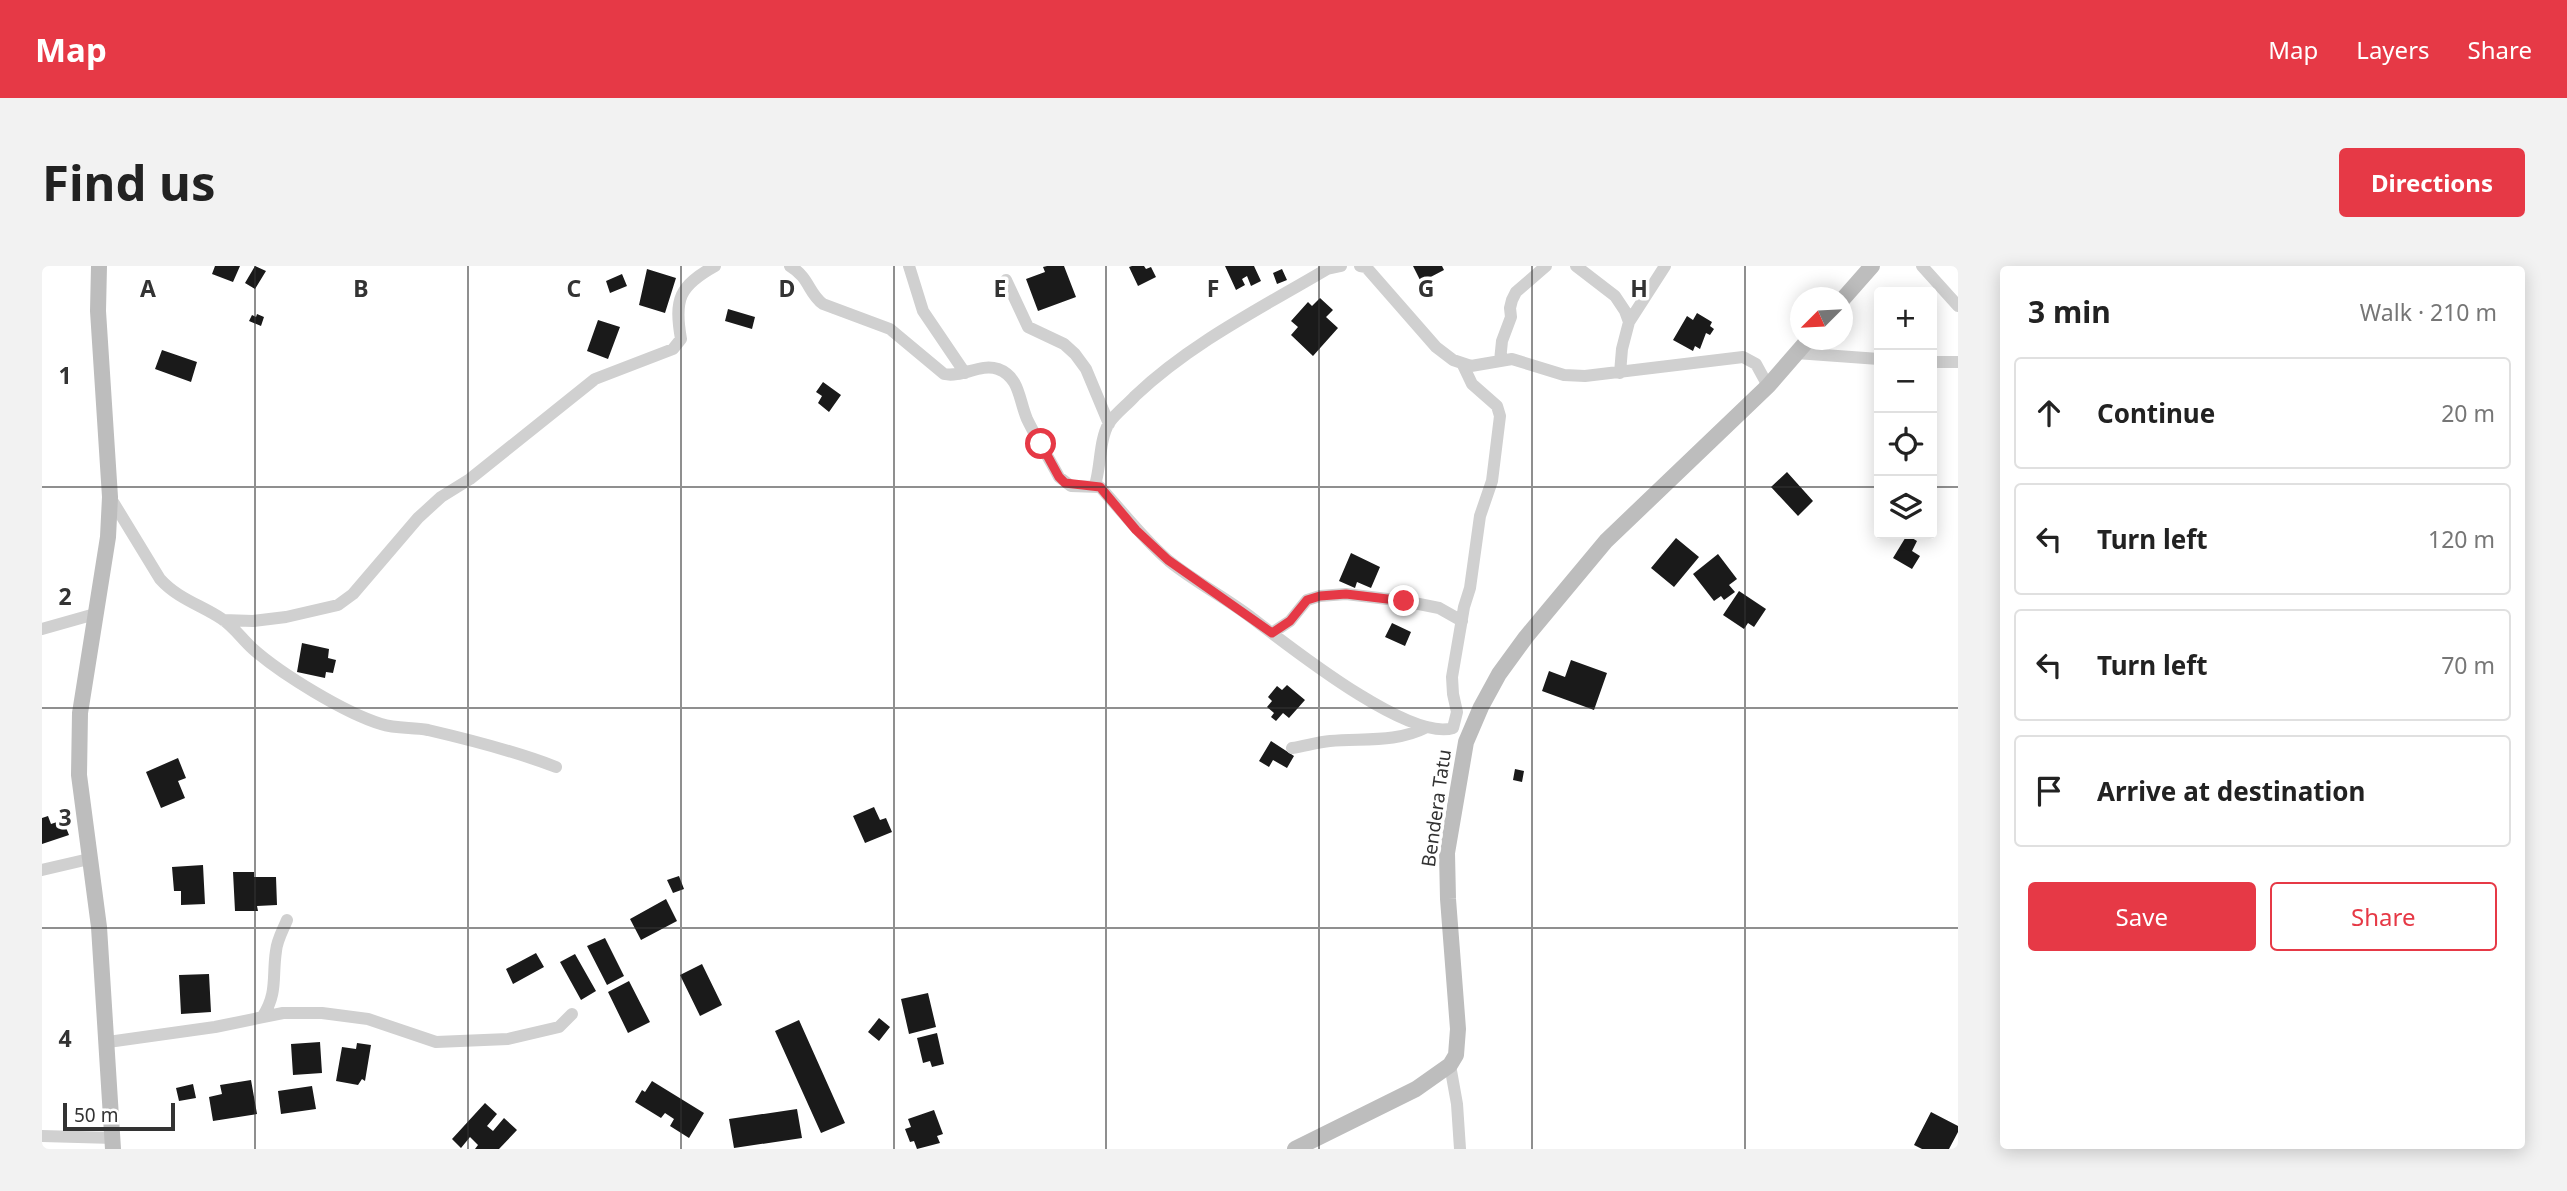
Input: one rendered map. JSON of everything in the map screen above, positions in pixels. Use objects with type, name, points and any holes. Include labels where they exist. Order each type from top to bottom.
[{"type":"main road","points":[[99,266],[98,311],[110,497],[107,537],[86,663],[79,775],[99,927],[113,1144]]},
{"type":"main road","points":[[1853,288],[1872,266]]},
{"type":"main road","name":"Bendera Tatu","points":[[1450,1065],[1456,1055],[1458,1029],[1447,853],[1466,742],[1481,707],[1499,674],[1526,637],[1606,541],[1768,386],[1799,350]]},
{"type":"main road","points":[[1294,1149],[1416,1089],[1450,1065]]},
{"type":"street","points":[[223,620],[264,620],[338,606],[353,594],[386,553],[441,497],[470,479],[595,379],[673,349],[681,339],[677,305],[684,288],[696,276],[715,266]]},
{"type":"street","points":[[790,266],[801,273],[823,304],[890,329],[944,374],[952,376],[989,368],[1006,373],[1021,395],[1026,416],[1059,477],[1071,485],[1100,487],[1136,530],[1168,560],[1322,670],[1398,716],[1445,731],[1454,728],[1456,722],[1452,677],[1470,588],[1480,516],[1492,481],[1500,416],[1497,407],[1472,384],[1462,363]]},
{"type":"street","points":[[909,266],[923,311],[965,373]]},
{"type":"street","points":[[1095,485],[1100,466],[1102,438],[1109,424],[1161,372],[1218,332],[1327,269],[1341,266]]},
{"type":"street","points":[[1360,266],[1366,266],[1436,346],[1453,360],[1471,366],[1512,359],[1564,375],[1585,376],[1743,356],[1756,364],[1768,386]]},
{"type":"street","points":[[1500,361],[1502,341],[1511,317],[1512,300],[1516,292],[1546,266]]},
{"type":"street","points":[[1576,266],[1615,296],[1629,322]]},
{"type":"street","points":[[1620,373],[1622,349],[1629,322],[1665,266]]},
{"type":"street","points":[[1922,266],[1958,306]]},
{"type":"street","points":[[1006,280],[1028,327],[1064,344],[1086,369],[1109,424]]},
{"type":"street","points":[[1796,353],[1874,359]]},
{"type":"street","points":[[1937,362],[1958,362]]},
{"type":"street","points":[[110,497],[160,579],[169,589],[182,599],[223,620],[253,649],[288,675],[353,713],[383,725],[426,730],[526,755],[556,767]]},
{"type":"street","points":[[1272,633],[1290,621],[1307,600],[1320,596],[1359,595],[1404,601],[1439,608],[1462,621]]},
{"type":"street","points":[[42,629],[95,614]]},
{"type":"street","points":[[1292,748],[1330,741],[1394,738],[1427,727]]},
{"type":"street","points":[[42,870],[89,859]]},
{"type":"street","points":[[262,1016],[271,1003],[275,956],[287,920]]},
{"type":"street","points":[[108,1042],[203,1029],[262,1016],[322,1013],[368,1019],[436,1042],[508,1039],[559,1027],[572,1014]]},
{"type":"street","points":[[1450,1065],[1457,1104],[1460,1149]]},
{"type":"street","points":[[42,1136],[113,1144]]},
{"type":"building","points":[[215,266],[240,266],[233,282],[212,274]]},
{"type":"building","points":[[255,266],[266,271],[255,289],[245,283]]},
{"type":"building","points":[[1064,266],[1076,297],[1038,311],[1026,279],[1045,272],[1043,267]]},
{"type":"building","points":[[1144,266],[1146,269],[1151,267],[1156,277],[1138,286],[1129,267]]},
{"type":"building","points":[[1225,266],[1254,266],[1261,281],[1251,286],[1247,276],[1242,279],[1245,285],[1236,290]]},
{"type":"building","points":[[1413,266],[1442,266],[1444,270],[1421,282]]},
{"type":"building","points":[[647,269],[676,278],[665,313],[639,305]]},
{"type":"building","points":[[1282,269],[1287,280],[1277,284],[1273,273]]},
{"type":"building","points":[[622,274],[627,286],[610,293],[606,281]]},
{"type":"building","points":[[1320,298],[1333,310],[1326,317],[1338,328],[1313,356],[1291,335],[1298,327],[1291,321],[1308,302],[1312,306]]},
{"type":"building","points":[[728,309],[755,317],[752,329],[725,321]]},
{"type":"building","points":[[1697,313],[1712,322],[1710,326],[1714,329],[1710,335],[1706,333],[1700,349],[1695,346],[1693,351],[1673,340],[1687,316],[1693,320]]},
{"type":"building","points":[[257,314],[264,317],[261,326],[249,321],[252,315],[256,317]]},
{"type":"building","points":[[598,320],[620,327],[608,359],[587,351]]},
{"type":"building","points":[[162,350],[197,362],[191,382],[155,369]]},
{"type":"building","points":[[823,382],[841,395],[829,412],[818,403],[822,396],[816,392]]},
{"type":"building","points":[[1787,472],[1813,501],[1798,516],[1771,487]]},
{"type":"building","points":[[1676,538],[1699,557],[1674,587],[1651,568]]},
{"type":"building","points":[[1905,539],[1917,541],[1912,551],[1920,556],[1912,569],[1893,558]]},
{"type":"building","points":[[1351,553],[1380,567],[1371,588],[1357,582],[1355,588],[1339,581]]},
{"type":"building","points":[[1718,554],[1737,579],[1729,585],[1735,592],[1724,600],[1721,596],[1714,601],[1693,574]]},
{"type":"building","points":[[1739,591],[1766,609],[1754,627],[1748,623],[1744,629],[1723,615]]},
{"type":"building","points":[[1392,623],[1411,632],[1405,646],[1385,637]]},
{"type":"building","points":[[302,643],[329,649],[328,658],[336,660],[333,673],[326,672],[325,678],[297,672]]},
{"type":"building","points":[[1571,660],[1607,673],[1594,710],[1542,691],[1549,671],[1565,677]]},
{"type":"building","points":[[1287,685],[1305,700],[1289,718],[1283,713],[1276,721],[1271,717],[1274,713],[1267,707],[1272,701],[1268,697],[1277,686],[1282,690]]},
{"type":"building","points":[[1271,741],[1294,756],[1287,768],[1273,760],[1269,767],[1259,761]]},
{"type":"building","points":[[178,758],[186,778],[178,781],[185,798],[161,808],[146,772]]},
{"type":"building","points":[[1515,769],[1524,771],[1522,782],[1513,780]]},
{"type":"building","points":[[874,807],[880,820],[886,818],[892,832],[865,843],[853,816]]},
{"type":"building","points":[[48,816],[51,824],[63,820],[69,835],[42,844],[42,818]]},
{"type":"building","points":[[203,865],[205,904],[181,905],[181,891],[174,891],[172,867]]},
{"type":"building","points":[[233,872],[254,872],[254,877],[276,877],[277,905],[257,906],[258,911],[235,911]]},
{"type":"building","points":[[679,876],[684,889],[673,893],[667,880]]},
{"type":"building","points":[[666,899],[677,921],[641,940],[630,919]]},
{"type":"building","points":[[605,938],[624,976],[607,985],[587,946]]},
{"type":"building","points":[[536,953],[544,967],[513,984],[506,969]]},
{"type":"building","points":[[575,954],[596,991],[581,1000],[560,962]]},
{"type":"building","points":[[702,964],[722,1005],[700,1016],[680,975]]},
{"type":"building","points":[[209,974],[211,1012],[181,1014],[179,975]]},
{"type":"building","points":[[629,981],[650,1022],[628,1033],[608,992]]},
{"type":"building","points":[[928,993],[936,1027],[909,1034],[901,999]]},
{"type":"building","points":[[879,1018],[890,1027],[879,1041],[868,1032]]},
{"type":"building","points":[[799,1020],[845,1123],[821,1133],[775,1031]]},
{"type":"building","points":[[937,1033],[944,1064],[932,1067],[930,1061],[923,1063],[917,1038]]},
{"type":"building","points":[[320,1042],[322,1073],[293,1075],[291,1044]]},
{"type":"building","points":[[357,1043],[371,1045],[365,1081],[362,1079],[358,1085],[336,1081],[342,1047],[356,1049]]},
{"type":"building","points":[[251,1080],[257,1114],[213,1121],[209,1097],[222,1094],[220,1085]]},
{"type":"building","points":[[652,1081],[704,1113],[689,1138],[670,1126],[674,1119],[665,1113],[661,1118],[635,1102],[642,1090],[645,1092]]},
{"type":"building","points":[[193,1084],[196,1098],[179,1101],[176,1088]]},
{"type":"building","points":[[312,1086],[316,1109],[281,1114],[278,1091]]},
{"type":"building","points":[[485,1103],[497,1114],[487,1126],[493,1131],[504,1118],[517,1130],[499,1149],[475,1149],[478,1145],[470,1137],[461,1148],[452,1139]]},
{"type":"building","points":[[797,1109],[802,1138],[734,1148],[729,1119]]},
{"type":"building","points":[[934,1110],[943,1134],[937,1136],[940,1143],[917,1149],[914,1141],[910,1142],[905,1129],[911,1127],[908,1119]]},
{"type":"building","points":[[1931,1112],[1958,1126],[1958,1132],[1949,1149],[1922,1149],[1914,1145]]},
{"type":"route","points":[[1041,444],[1065,483],[1100,487],[1136,530],[1168,560],[1272,633],[1290,621],[1307,600],[1320,596],[1346,594],[1404,601]]}]
